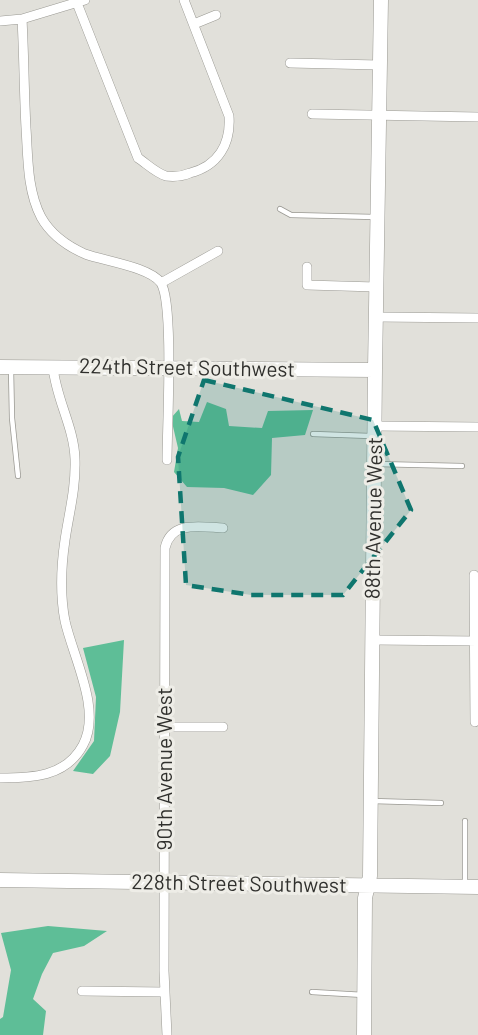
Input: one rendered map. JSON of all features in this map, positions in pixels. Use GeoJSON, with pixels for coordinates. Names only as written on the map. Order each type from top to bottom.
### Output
{"type":"FeatureCollection","features":[{"type":"Feature","properties":{"kind":"street"},"geometry":{"type":"LineString","coordinates":[[0,21],[22,19],[81,2],[138,158],[157,172],[167,176],[177,176],[193,173],[216,161],[228,140],[229,116],[184,0]]}},
{"type":"Feature","properties":{"kind":"street","name":"88th Avenue West"},"geometry":{"type":"LineString","coordinates":[[364,1035],[364,913],[370,876],[381,0]]}},
{"type":"Feature","properties":{"kind":"street"},"geometry":{"type":"LineString","coordinates":[[194,24],[216,15]]}},
{"type":"Feature","properties":{"kind":"street"},"geometry":{"type":"LineString","coordinates":[[22,19],[31,189],[41,216],[54,235],[63,242],[82,253],[151,275],[160,283],[164,294],[168,323],[167,460]]}},
{"type":"Feature","properties":{"kind":"street"},"geometry":{"type":"LineString","coordinates":[[290,63],[379,65]]}},
{"type":"Feature","properties":{"kind":"street"},"geometry":{"type":"LineString","coordinates":[[312,114],[478,117]]}},
{"type":"Feature","properties":{"kind":"street"},"geometry":{"type":"LineString","coordinates":[[160,283],[218,251]]}},
{"type":"Feature","properties":{"kind":"street"},"geometry":{"type":"LineString","coordinates":[[307,267],[307,285],[376,287]]}},
{"type":"Feature","properties":{"kind":"street"},"geometry":{"type":"LineString","coordinates":[[376,316],[478,318]]}},
{"type":"Feature","properties":{"kind":"street","name":"224th Street Southwest"},"geometry":{"type":"LineString","coordinates":[[6,367],[375,370]]}},
{"type":"Feature","properties":{"kind":"street"},"geometry":{"type":"LineString","coordinates":[[0,778],[42,776],[55,771],[75,757],[84,744],[89,714],[86,691],[65,621],[62,598],[62,565],[75,488],[75,460],[72,435],[55,384],[53,367]]}},
{"type":"Feature","properties":{"kind":"street"},"geometry":{"type":"LineString","coordinates":[[374,431],[478,427]]}},
{"type":"Feature","properties":{"kind":"street","name":"90th Avenue West"},"geometry":{"type":"LineString","coordinates":[[167,1035],[164,992],[165,548],[166,540],[180,527],[223,528]]}},
{"type":"Feature","properties":{"kind":"street"},"geometry":{"type":"LineString","coordinates":[[474,575],[475,722]]}},
{"type":"Feature","properties":{"kind":"street"},"geometry":{"type":"LineString","coordinates":[[373,640],[476,641]]}},
{"type":"Feature","properties":{"kind":"street"},"geometry":{"type":"LineString","coordinates":[[165,727],[223,727]]}},
{"type":"Feature","properties":{"kind":"street","name":"228th Street Southwest"},"geometry":{"type":"LineString","coordinates":[[0,880],[471,887]]}},
{"type":"Feature","properties":{"kind":"street"},"geometry":{"type":"LineString","coordinates":[[82,991],[164,992]]}},
{"type":"Feature","properties":{"kind":"lane"},"geometry":{"type":"LineString","coordinates":[[280,209],[291,215],[377,217]]}},
{"type":"Feature","properties":{"kind":"lane"},"geometry":{"type":"LineString","coordinates":[[6,367],[18,476]]}},
{"type":"Feature","properties":{"kind":"lane"},"geometry":{"type":"LineString","coordinates":[[313,434],[374,431]]}},
{"type":"Feature","properties":{"kind":"lane"},"geometry":{"type":"LineString","coordinates":[[374,464],[462,466]]}},
{"type":"Feature","properties":{"kind":"lane"},"geometry":{"type":"LineString","coordinates":[[371,801],[441,803]]}},
{"type":"Feature","properties":{"kind":"lane"},"geometry":{"type":"LineString","coordinates":[[465,821],[471,887]]}},
{"type":"Feature","properties":{"kind":"lane"},"geometry":{"type":"LineString","coordinates":[[312,992],[364,995]]}},
{"type":"Feature","properties":{"kind":"highlighted area"},"geometry":{"type":"Polygon","coordinates":[[[204,380],[373,420],[411,510],[343,595],[251,595],[186,585],[178,457],[204,380]]]}},
{"type":"Feature","properties":{"kind":"green space"},"geometry":{"type":"Polygon","coordinates":[[[207,402],[226,409],[229,426],[262,428],[268,411],[313,410],[305,435],[272,438],[271,475],[253,495],[224,488],[187,487],[174,472],[178,448],[171,418],[179,409],[182,421],[199,422],[207,402]]]}},
{"type":"Feature","properties":{"kind":"green space"},"geometry":{"type":"Polygon","coordinates":[[[124,640],[120,712],[110,756],[93,774],[73,771],[94,741],[96,697],[83,648],[124,640]]]}},
{"type":"Feature","properties":{"kind":"green space"},"geometry":{"type":"Polygon","coordinates":[[[48,926],[107,931],[84,946],[53,953],[33,999],[46,1011],[43,1035],[0,1035],[0,1019],[3,1017],[11,970],[1,933],[48,926]]]}}]}
